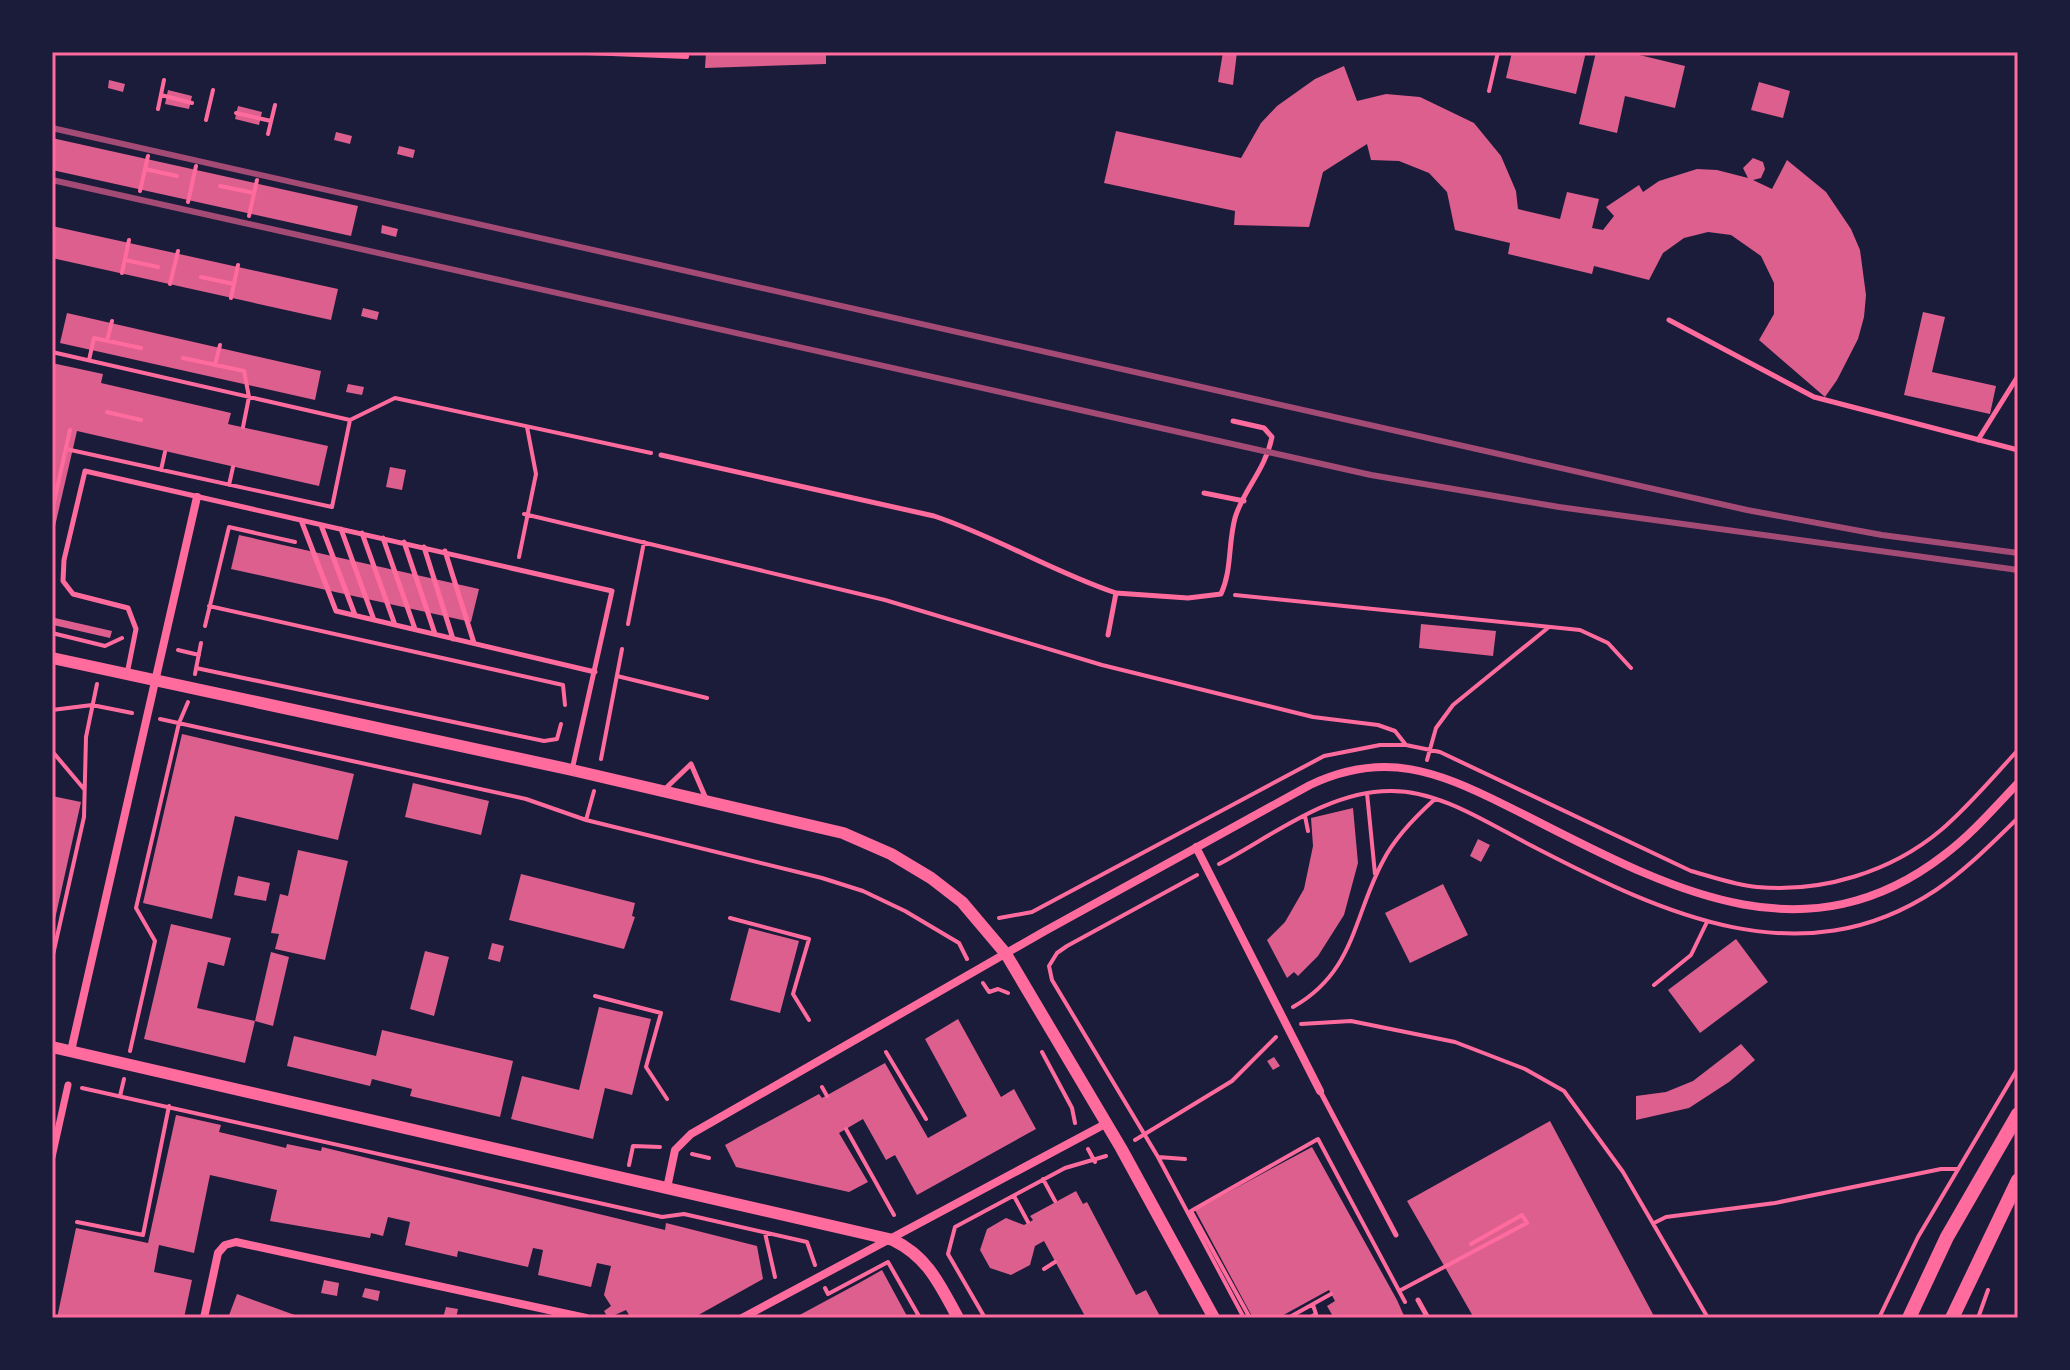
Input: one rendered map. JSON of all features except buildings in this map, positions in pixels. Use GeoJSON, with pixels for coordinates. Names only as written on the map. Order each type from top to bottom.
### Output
{"type":"FeatureCollection","features":[{"type":"Feature","properties":{"kind":"main road"},"geometry":{"type":"LineString","coordinates":[[1909,1318],[1947,1237],[2018,1114]]}},
{"type":"Feature","properties":{"kind":"main road"},"geometry":{"type":"LineString","coordinates":[[1952,1318],[2018,1180]]}},
{"type":"Feature","properties":{"kind":"street"},"geometry":{"type":"LineString","coordinates":[[71,1051],[197,497]]}},
{"type":"Feature","properties":{"kind":"street"},"geometry":{"type":"LineString","coordinates":[[52,658],[572,770],[843,833],[891,854],[931,878],[962,902],[1006,954],[1107,1123],[1214,1318]]}},
{"type":"Feature","properties":{"kind":"street"},"geometry":{"type":"LineString","coordinates":[[667,1188],[675,1150],[691,1134],[1196,847],[1325,778],[1362,768],[1403,766],[1453,781],[1682,891],[1756,907],[1819,906],[1872,895],[1925,868],[1958,844],[2018,783]]}},
{"type":"Feature","properties":{"kind":"street"},"geometry":{"type":"LineString","coordinates":[[1196,847],[1320,1091]]}},
{"type":"Feature","properties":{"kind":"street"},"geometry":{"type":"LineString","coordinates":[[52,1047],[893,1240],[914,1250],[929,1265],[958,1318]]}},
{"type":"Feature","properties":{"kind":"street"},"geometry":{"type":"LineString","coordinates":[[52,1157],[68,1085]]}},
{"type":"Feature","properties":{"kind":"street"},"geometry":{"type":"LineString","coordinates":[[742,1318],[1107,1123]]}},
{"type":"Feature","properties":{"kind":"street"},"geometry":{"type":"LineString","coordinates":[[204,1318],[218,1253],[225,1245],[236,1242],[586,1318]]}},
{"type":"Feature","properties":{"kind":"lane"},"geometry":{"type":"LineString","coordinates":[[1669,320],[1814,397],[2018,450]]}},
{"type":"Feature","properties":{"kind":"lane"},"geometry":{"type":"LineString","coordinates":[[1978,440],[2018,376]]}},
{"type":"Feature","properties":{"kind":"lane"},"geometry":{"type":"LineString","coordinates":[[661,455],[934,516],[978,530],[1061,572],[1116,593],[1188,598],[1221,594],[1227,581],[1235,517],[1261,471],[1272,437],[1264,428],[1233,421]]}},
{"type":"Feature","properties":{"kind":"lane"},"geometry":{"type":"LineString","coordinates":[[127,675],[136,629],[128,608],[73,594],[63,581],[64,560],[85,471],[445,550],[612,591],[572,770]]}},
{"type":"Feature","properties":{"kind":"lane"},"geometry":{"type":"LineString","coordinates":[[1204,493],[1244,501]]}},
{"type":"Feature","properties":{"kind":"lane"},"geometry":{"type":"LineString","coordinates":[[301,519],[336,611],[595,672]]}},
{"type":"Feature","properties":{"kind":"lane"},"geometry":{"type":"LineString","coordinates":[[320,524],[355,615]]}},
{"type":"Feature","properties":{"kind":"lane"},"geometry":{"type":"LineString","coordinates":[[341,528],[374,620]]}},
{"type":"Feature","properties":{"kind":"lane"},"geometry":{"type":"LineString","coordinates":[[362,532],[395,625]]}},
{"type":"Feature","properties":{"kind":"lane"},"geometry":{"type":"LineString","coordinates":[[383,537],[415,629]]}},
{"type":"Feature","properties":{"kind":"lane"},"geometry":{"type":"LineString","coordinates":[[403,541],[435,634]]}},
{"type":"Feature","properties":{"kind":"lane"},"geometry":{"type":"LineString","coordinates":[[424,546],[453,639]]}},
{"type":"Feature","properties":{"kind":"lane"},"geometry":{"type":"LineString","coordinates":[[445,550],[474,643]]}},
{"type":"Feature","properties":{"kind":"lane"},"geometry":{"type":"LineString","coordinates":[[1108,635],[1116,593]]}},
{"type":"Feature","properties":{"kind":"lane"},"geometry":{"type":"LineString","coordinates":[[663,791],[691,764],[707,802]]}},
{"type":"Feature","properties":{"kind":"lane"},"geometry":{"type":"LineString","coordinates":[[1320,1091],[1396,1235]]}},
{"type":"Feature","properties":{"kind":"lane"},"geometry":{"type":"LineString","coordinates":[[1418,1300],[1428,1318]]}},
{"type":"Feature","properties":{"kind":"path"},"geometry":{"type":"LineString","coordinates":[[562,52],[666,58],[687,57],[687,52]]}},
{"type":"Feature","properties":{"kind":"path"},"geometry":{"type":"LineString","coordinates":[[1489,91],[1498,52]]}},
{"type":"Feature","properties":{"kind":"path"},"geometry":{"type":"LineString","coordinates":[[158,109],[164,80]]}},
{"type":"Feature","properties":{"kind":"path"},"geometry":{"type":"LineString","coordinates":[[206,120],[213,90]]}},
{"type":"Feature","properties":{"kind":"path"},"geometry":{"type":"LineString","coordinates":[[161,95],[192,103]]}},
{"type":"Feature","properties":{"kind":"path"},"geometry":{"type":"LineString","coordinates":[[210,104],[219,106]]}},
{"type":"Feature","properties":{"kind":"path"},"geometry":{"type":"LineString","coordinates":[[268,134],[275,105]]}},
{"type":"Feature","properties":{"kind":"path"},"geometry":{"type":"LineString","coordinates":[[236,113],[271,121]]}},
{"type":"Feature","properties":{"kind":"path"},"geometry":{"type":"LineString","coordinates":[[140,191],[148,156]]}},
{"type":"Feature","properties":{"kind":"path"},"geometry":{"type":"LineString","coordinates":[[188,202],[196,166]]}},
{"type":"Feature","properties":{"kind":"path"},"geometry":{"type":"LineString","coordinates":[[145,169],[177,176]]}},
{"type":"Feature","properties":{"kind":"path"},"geometry":{"type":"LineString","coordinates":[[193,180],[203,182]]}},
{"type":"Feature","properties":{"kind":"path"},"geometry":{"type":"LineString","coordinates":[[249,216],[257,180]]}},
{"type":"Feature","properties":{"kind":"path"},"geometry":{"type":"LineString","coordinates":[[220,186],[254,193]]}},
{"type":"Feature","properties":{"kind":"path"},"geometry":{"type":"LineString","coordinates":[[122,273],[129,240]]}},
{"type":"Feature","properties":{"kind":"path"},"geometry":{"type":"LineString","coordinates":[[170,284],[178,251]]}},
{"type":"Feature","properties":{"kind":"path"},"geometry":{"type":"LineString","coordinates":[[125,260],[158,267]]}},
{"type":"Feature","properties":{"kind":"path"},"geometry":{"type":"LineString","coordinates":[[231,298],[238,265]]}},
{"type":"Feature","properties":{"kind":"path"},"geometry":{"type":"LineString","coordinates":[[174,271],[183,273]]}},
{"type":"Feature","properties":{"kind":"path"},"geometry":{"type":"LineString","coordinates":[[201,277],[234,284]]}},
{"type":"Feature","properties":{"kind":"path"},"geometry":{"type":"LineString","coordinates":[[107,341],[112,321]]}},
{"type":"Feature","properties":{"kind":"path"},"geometry":{"type":"LineString","coordinates":[[89,360],[94,338],[141,348]]}},
{"type":"Feature","properties":{"kind":"path"},"geometry":{"type":"LineString","coordinates":[[215,365],[220,345]]}},
{"type":"Feature","properties":{"kind":"path"},"geometry":{"type":"LineString","coordinates":[[52,352],[350,420],[395,398],[661,455]]}},
{"type":"Feature","properties":{"kind":"path"},"geometry":{"type":"LineString","coordinates":[[183,358],[244,371],[249,397],[243,427]]}},
{"type":"Feature","properties":{"kind":"path"},"geometry":{"type":"LineString","coordinates":[[107,412],[141,420]]}},
{"type":"Feature","properties":{"kind":"path"},"geometry":{"type":"LineString","coordinates":[[66,449],[332,507],[350,420]]}},
{"type":"Feature","properties":{"kind":"path"},"geometry":{"type":"LineString","coordinates":[[517,568],[536,474],[527,427]]}},
{"type":"Feature","properties":{"kind":"path"},"geometry":{"type":"LineString","coordinates":[[52,511],[70,430]]}},
{"type":"Feature","properties":{"kind":"path"},"geometry":{"type":"LineString","coordinates":[[161,470],[165,452]]}},
{"type":"Feature","properties":{"kind":"path"},"geometry":{"type":"LineString","coordinates":[[229,485],[233,467]]}},
{"type":"Feature","properties":{"kind":"path"},"geometry":{"type":"LineString","coordinates":[[526,515],[885,600],[1117,669],[1313,717],[1378,725],[1395,731],[1406,745]]}},
{"type":"Feature","properties":{"kind":"path"},"geometry":{"type":"LineString","coordinates":[[205,626],[229,527],[304,544]]}},
{"type":"Feature","properties":{"kind":"path"},"geometry":{"type":"LineString","coordinates":[[628,624],[644,542]]}},
{"type":"Feature","properties":{"kind":"path"},"geometry":{"type":"LineString","coordinates":[[1221,594],[1580,630],[1608,643],[1631,668]]}},
{"type":"Feature","properties":{"kind":"path"},"geometry":{"type":"LineString","coordinates":[[209,606],[563,685],[565,705]]}},
{"type":"Feature","properties":{"kind":"path"},"geometry":{"type":"LineString","coordinates":[[334,622],[339,635]]}},
{"type":"Feature","properties":{"kind":"path"},"geometry":{"type":"LineString","coordinates":[[1427,760],[1436,728],[1453,705],[1549,627]]}},
{"type":"Feature","properties":{"kind":"path"},"geometry":{"type":"LineString","coordinates":[[52,633],[105,646],[120,637]]}},
{"type":"Feature","properties":{"kind":"path"},"geometry":{"type":"LineString","coordinates":[[201,643],[196,668],[544,741],[557,739],[561,724]]}},
{"type":"Feature","properties":{"kind":"path"},"geometry":{"type":"LineString","coordinates":[[586,820],[598,776],[600,748],[622,649]]}},
{"type":"Feature","properties":{"kind":"path"},"geometry":{"type":"LineString","coordinates":[[617,676],[707,698]]}},
{"type":"Feature","properties":{"kind":"path"},"geometry":{"type":"LineString","coordinates":[[52,959],[84,817],[84,789],[95,690]]}},
{"type":"Feature","properties":{"kind":"path"},"geometry":{"type":"LineString","coordinates":[[52,710],[92,705],[118,711]]}},
{"type":"Feature","properties":{"kind":"path"},"geometry":{"type":"LineString","coordinates":[[132,1041],[155,941],[136,908],[179,723],[186,710]]}},
{"type":"Feature","properties":{"kind":"path"},"geometry":{"type":"LineString","coordinates":[[162,720],[526,799],[586,820],[863,891],[959,943],[967,960]]}},
{"type":"Feature","properties":{"kind":"path"},"geometry":{"type":"LineString","coordinates":[[52,751],[84,789]]}},
{"type":"Feature","properties":{"kind":"path"},"geometry":{"type":"LineString","coordinates":[[1247,1318],[1158,1157],[1051,975],[1049,966],[1057,953],[1305,816],[1338,799],[1367,793],[1401,791],[1435,799],[1642,900],[1706,924],[1754,932],[1845,927],[1909,906],[1959,873],[2018,818]]}},
{"type":"Feature","properties":{"kind":"path"},"geometry":{"type":"LineString","coordinates":[[1367,793],[1375,878]]}},
{"type":"Feature","properties":{"kind":"path"},"geometry":{"type":"LineString","coordinates":[[1281,1014],[1303,1001],[1336,970],[1353,942],[1375,878],[1396,841],[1435,799]]}},
{"type":"Feature","properties":{"kind":"path"},"geometry":{"type":"LineString","coordinates":[[1305,816],[1308,831]]}},
{"type":"Feature","properties":{"kind":"path"},"geometry":{"type":"LineString","coordinates":[[730,918],[809,939],[793,994],[809,1020]]}},
{"type":"Feature","properties":{"kind":"path"},"geometry":{"type":"LineString","coordinates":[[1754,932],[1755,918]]}},
{"type":"Feature","properties":{"kind":"path"},"geometry":{"type":"LineString","coordinates":[[1654,985],[1691,955],[1706,924]]}},
{"type":"Feature","properties":{"kind":"path"},"geometry":{"type":"LineString","coordinates":[[959,943],[972,934]]}},
{"type":"Feature","properties":{"kind":"path"},"geometry":{"type":"LineString","coordinates":[[1051,942],[1057,953]]}},
{"type":"Feature","properties":{"kind":"path"},"geometry":{"type":"LineString","coordinates":[[1045,979],[1051,975]]}},
{"type":"Feature","properties":{"kind":"path"},"geometry":{"type":"LineString","coordinates":[[982,981],[989,992],[998,989],[1012,995]]}},
{"type":"Feature","properties":{"kind":"path"},"geometry":{"type":"LineString","coordinates":[[595,996],[661,1013],[646,1067],[667,1099]]}},
{"type":"Feature","properties":{"kind":"path"},"geometry":{"type":"LineString","coordinates":[[1144,1136],[1232,1081],[1288,1029],[1305,1023],[1351,1021],[1400,1028],[1455,1042],[1525,1069],[1564,1091],[1623,1172],[1708,1318]]}},
{"type":"Feature","properties":{"kind":"path"},"geometry":{"type":"LineString","coordinates":[[886,1052],[926,1119]]}},
{"type":"Feature","properties":{"kind":"path"},"geometry":{"type":"LineString","coordinates":[[1042,1052],[1072,1108],[1072,1118]]}},
{"type":"Feature","properties":{"kind":"path"},"geometry":{"type":"LineString","coordinates":[[1879,1318],[1918,1237],[2018,1068]]}},
{"type":"Feature","properties":{"kind":"path"},"geometry":{"type":"LineString","coordinates":[[68,1085],[662,1217],[684,1214],[807,1242],[811,1257]]}},
{"type":"Feature","properties":{"kind":"path"},"geometry":{"type":"LineString","coordinates":[[822,1087],[827,1096]]}},
{"type":"Feature","properties":{"kind":"path"},"geometry":{"type":"LineString","coordinates":[[77,1222],[143,1235],[169,1106]]}},
{"type":"Feature","properties":{"kind":"path"},"geometry":{"type":"LineString","coordinates":[[846,1129],[894,1215]]}},
{"type":"Feature","properties":{"kind":"path"},"geometry":{"type":"LineString","coordinates":[[1247,1318],[1191,1211],[1318,1139],[1407,1306],[1400,1309]]}},
{"type":"Feature","properties":{"kind":"path"},"geometry":{"type":"LineString","coordinates":[[633,1146],[647,1144]]}},
{"type":"Feature","properties":{"kind":"path"},"geometry":{"type":"LineString","coordinates":[[1158,1157],[1185,1159]]}},
{"type":"Feature","properties":{"kind":"path"},"geometry":{"type":"LineString","coordinates":[[985,1318],[948,1254],[955,1227],[1065,1168],[1095,1162]]}},
{"type":"Feature","properties":{"kind":"path"},"geometry":{"type":"LineString","coordinates":[[1654,1223],[1666,1217],[1775,1203],[1941,1169],[1958,1169]]}},
{"type":"Feature","properties":{"kind":"path"},"geometry":{"type":"LineString","coordinates":[[1043,1179],[1055,1201]]}},
{"type":"Feature","properties":{"kind":"path"},"geometry":{"type":"LineString","coordinates":[[1186,1210],[1235,1187]]}},
{"type":"Feature","properties":{"kind":"path"},"geometry":{"type":"LineString","coordinates":[[1014,1196],[1028,1222]]}},
{"type":"Feature","properties":{"kind":"path"},"geometry":{"type":"LineString","coordinates":[[1399,1291],[1527,1223],[1522,1215],[1471,1244]]}},
{"type":"Feature","properties":{"kind":"path"},"geometry":{"type":"LineString","coordinates":[[765,1233],[775,1277]]}},
{"type":"Feature","properties":{"kind":"path"},"geometry":{"type":"LineString","coordinates":[[828,1294],[888,1262],[920,1318]]}},
{"type":"Feature","properties":{"kind":"path"},"geometry":{"type":"LineString","coordinates":[[1044,1269],[1055,1262]]}},
{"type":"Feature","properties":{"kind":"path"},"geometry":{"type":"LineString","coordinates":[[1378,1268],[1384,1264]]}},
{"type":"Feature","properties":{"kind":"path"},"geometry":{"type":"LineString","coordinates":[[899,1282],[908,1277]]}},
{"type":"Feature","properties":{"kind":"path"},"geometry":{"type":"LineString","coordinates":[[1288,1318],[1331,1294]]}},
{"type":"Feature","properties":{"kind":"path"},"geometry":{"type":"LineString","coordinates":[[1309,1318],[1316,1314],[1313,1304]]}},
{"type":"Feature","properties":{"kind":"railway"},"geometry":{"type":"LineString","coordinates":[[52,128],[1747,510],[1882,535],[2018,553]]}},
{"type":"Feature","properties":{"kind":"railway"},"geometry":{"type":"LineString","coordinates":[[52,180],[1371,475],[1559,507],[2018,570]]}}]}
